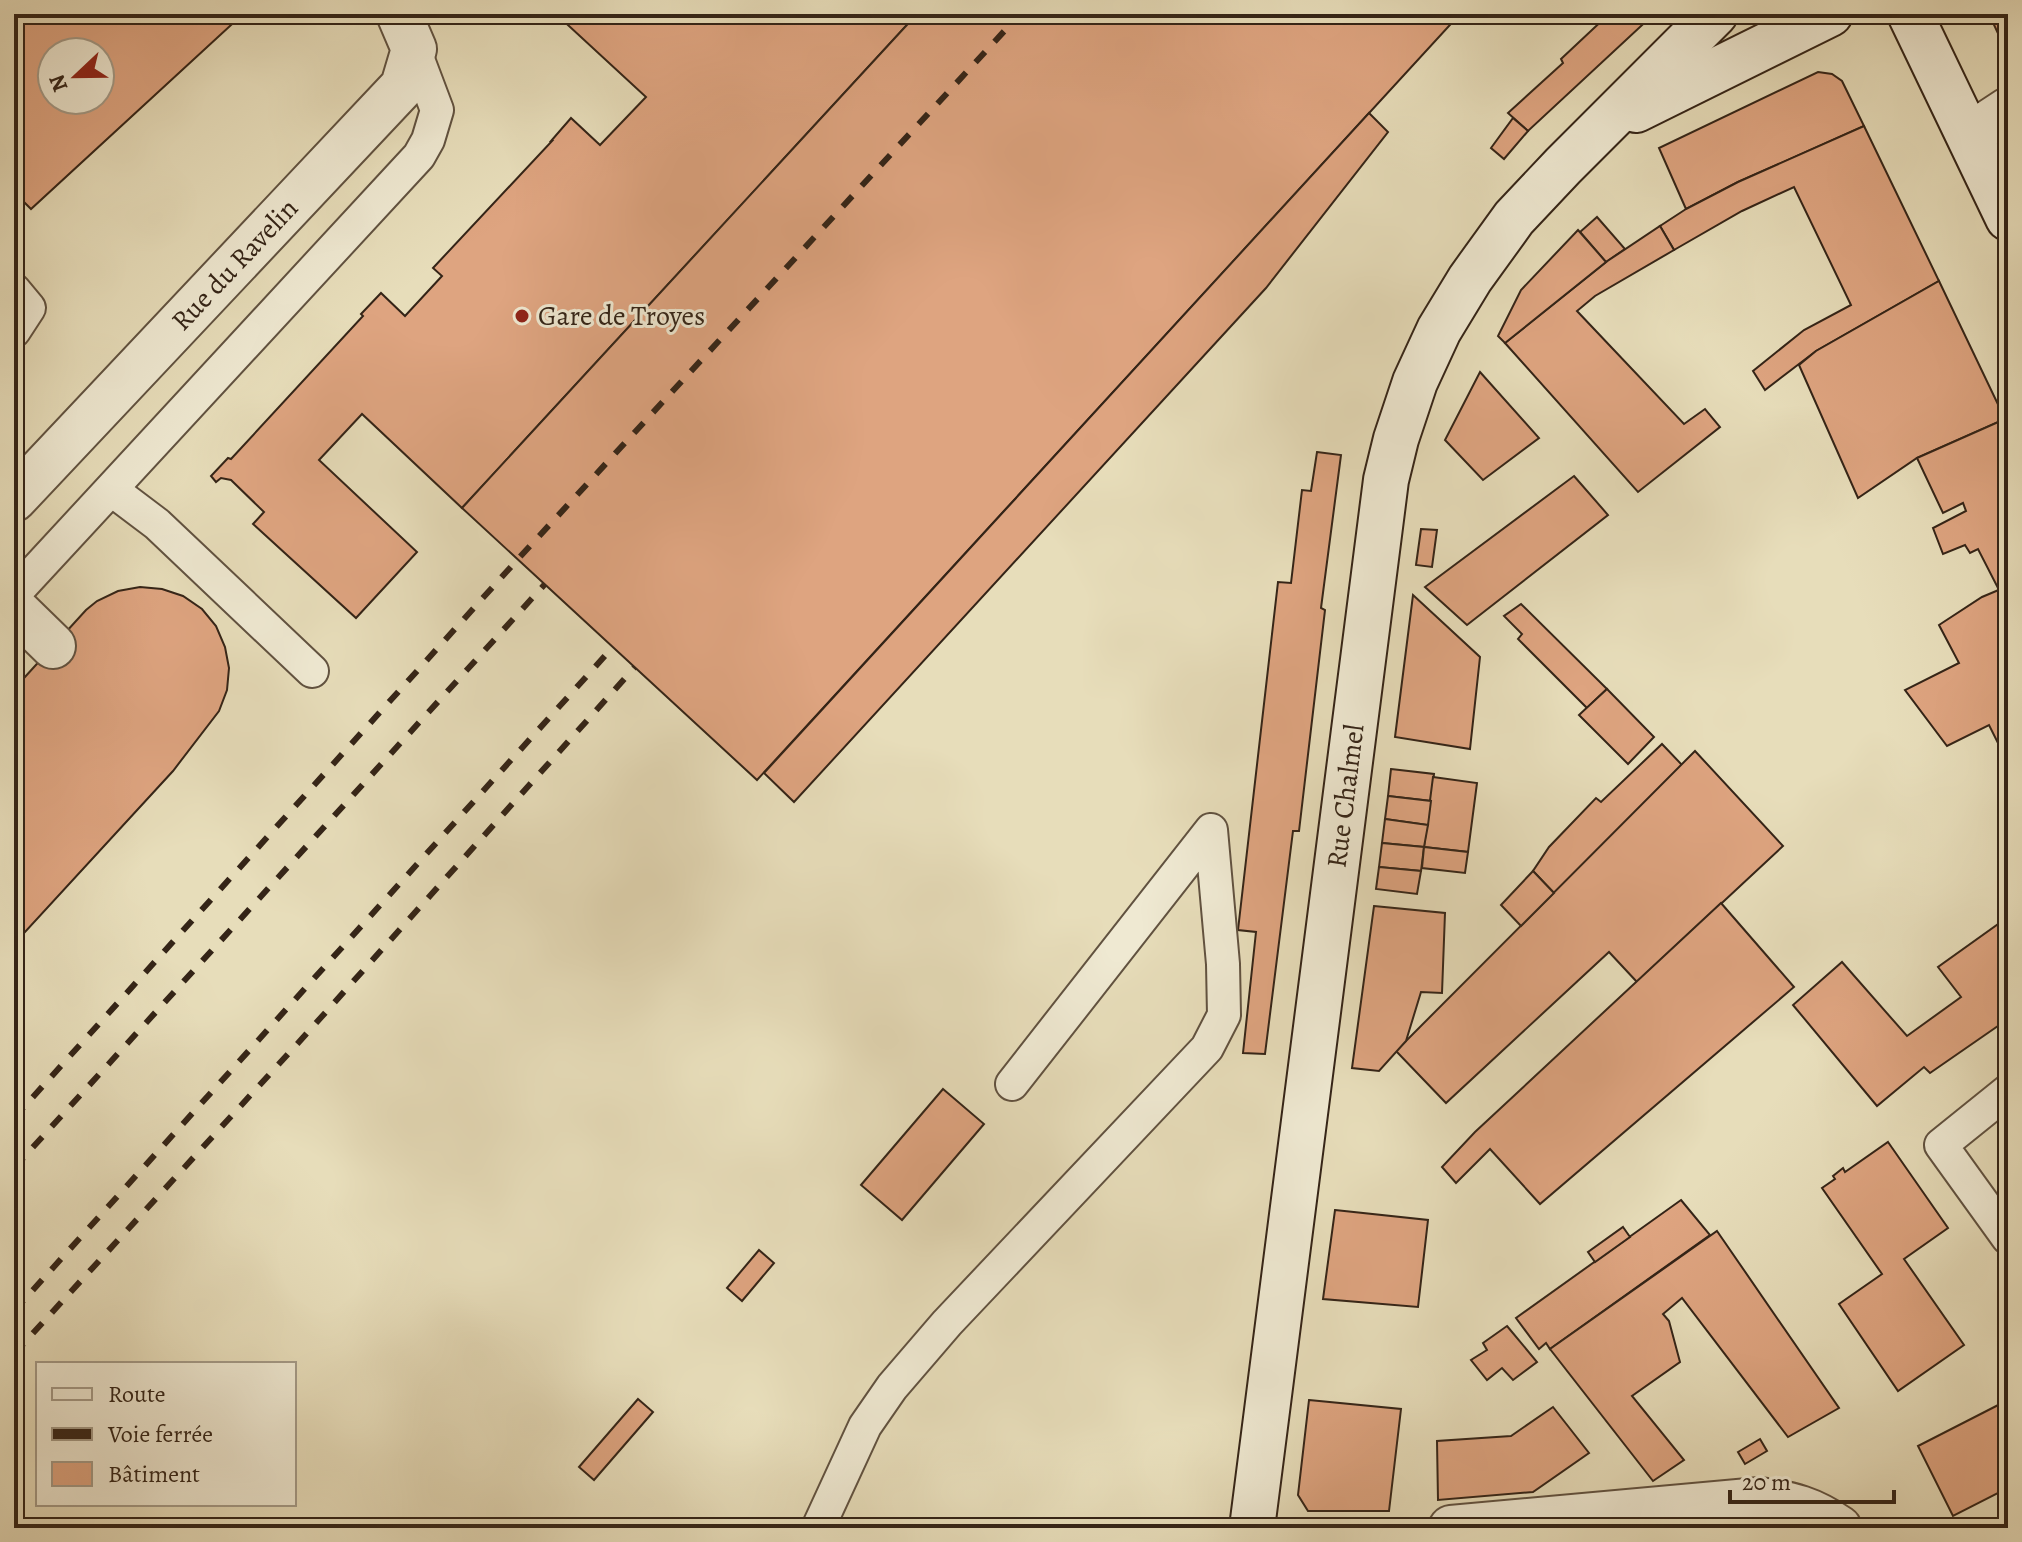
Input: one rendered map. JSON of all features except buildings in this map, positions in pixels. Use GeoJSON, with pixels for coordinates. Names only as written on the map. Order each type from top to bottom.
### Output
{"type":"FeatureCollection","features":[{"type":"Feature","properties":{"kind":"street","name":"Rue Chalmel"},"geometry":{"type":"LineString","coordinates":[[1252,1528],[1386,480],[1396,439],[1415,382],[1439,330],[1470,279],[1514,218],[1715,14]]}},
{"type":"Feature","properties":{"kind":"street","name":"Rue Chalmel"},"geometry":{"type":"LineString","coordinates":[[1602,127],[1830,14]]}},
{"type":"Feature","properties":{"kind":"street"},"geometry":{"type":"LineString","coordinates":[[1910,14],[2008,218]]}},
{"type":"Feature","properties":{"kind":"street","name":"Rue du Ravelin"},"geometry":{"type":"LineString","coordinates":[[14,499],[403,86],[406,31]]}},
{"type":"Feature","properties":{"kind":"street"},"geometry":{"type":"LineString","coordinates":[[1970,135],[2008,110]]}},
{"type":"Feature","properties":{"kind":"street"},"geometry":{"type":"LineString","coordinates":[[14,608],[53,646]]}},
{"type":"Feature","properties":{"kind":"street"},"geometry":{"type":"LineString","coordinates":[[1451,1528],[1760,1500],[1785,1503],[1818,1514],[1839,1528]]}},
{"type":"Feature","properties":{"kind":"lane"},"geometry":{"type":"LineString","coordinates":[[14,594],[419,156],[428,140],[437,110],[406,31]]}},
{"type":"Feature","properties":{"kind":"lane"},"geometry":{"type":"LineString","coordinates":[[14,290],[29,308],[14,331]]}},
{"type":"Feature","properties":{"kind":"lane"},"geometry":{"type":"LineString","coordinates":[[112,490],[157,524],[312,671]]}},
{"type":"Feature","properties":{"kind":"lane"},"geometry":{"type":"LineString","coordinates":[[818,1528],[865,1426],[892,1387],[947,1323],[1207,1048],[1224,1015],[1223,964],[1211,830],[1012,1084]]}},
{"type":"Feature","properties":{"kind":"lane"},"geometry":{"type":"LineString","coordinates":[[2008,1091],[1941,1145],[2008,1238]]}},
{"type":"Feature","properties":{"kind":"railway"},"geometry":{"type":"LineString","coordinates":[[14,1118],[518,559],[1020,14]]}},
{"type":"Feature","properties":{"kind":"railway"},"geometry":{"type":"LineString","coordinates":[[14,1168],[545,584]]}},
{"type":"Feature","properties":{"kind":"railway"},"geometry":{"type":"LineString","coordinates":[[14,1311],[613,647]]}},
{"type":"Feature","properties":{"kind":"railway"},"geometry":{"type":"LineString","coordinates":[[14,1354],[635,667]]}},
{"type":"Feature","properties":{"kind":"place","name":"Gare de Troyes"},"geometry":{"type":"Point","coordinates":[522,316]}}]}
